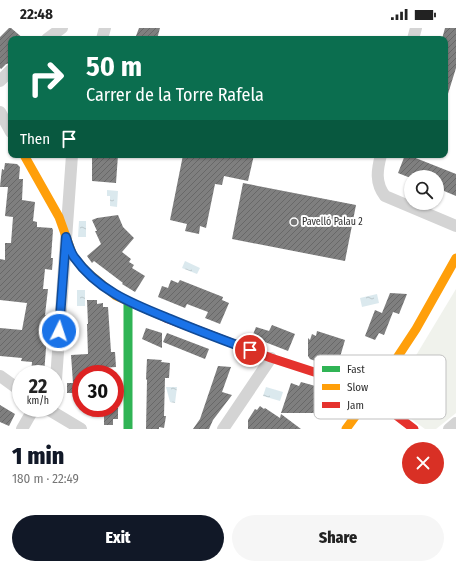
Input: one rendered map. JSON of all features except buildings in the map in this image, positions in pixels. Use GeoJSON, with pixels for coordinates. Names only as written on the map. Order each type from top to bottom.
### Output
{"type":"FeatureCollection","features":[{"type":"Feature","properties":{"kind":"street"},"geometry":{"type":"LineString","coordinates":[[51,36],[62,28]]}},
{"type":"Feature","properties":{"kind":"street"},"geometry":{"type":"LineString","coordinates":[[0,81],[8,73]]}},
{"type":"Feature","properties":{"kind":"street"},"geometry":{"type":"LineString","coordinates":[[0,112],[8,127]]}},
{"type":"Feature","properties":{"kind":"street"},"geometry":{"type":"LineString","coordinates":[[26,158],[59,217],[74,256],[87,272],[116,296],[178,323],[271,358],[314,372]]}},
{"type":"Feature","properties":{"kind":"street"},"geometry":{"type":"LineString","coordinates":[[57,365],[72,158]]}},
{"type":"Feature","properties":{"kind":"street"},"geometry":{"type":"LineString","coordinates":[[380,158],[377,173],[379,187],[385,196],[456,226]]}},
{"type":"Feature","properties":{"kind":"street"},"geometry":{"type":"LineString","coordinates":[[399,355],[416,329],[456,258]]}},
{"type":"Feature","properties":{"kind":"street"},"geometry":{"type":"LineString","coordinates":[[128,302],[128,429]]}},
{"type":"Feature","properties":{"kind":"street"},"geometry":{"type":"LineString","coordinates":[[222,429],[271,358]]}},
{"type":"Feature","properties":{"kind":"street"},"geometry":{"type":"LineString","coordinates":[[0,376],[12,385]]}},
{"type":"Feature","properties":{"kind":"street"},"geometry":{"type":"LineString","coordinates":[[22,429],[29,417]]}},
{"type":"Feature","properties":{"kind":"street"},"geometry":{"type":"LineString","coordinates":[[62,417],[81,429]]}},
{"type":"Feature","properties":{"kind":"street"},"geometry":{"type":"LineString","coordinates":[[346,429],[354,419]]}},
{"type":"Feature","properties":{"kind":"street"},"geometry":{"type":"LineString","coordinates":[[401,419],[414,429]]}},
{"type":"Feature","properties":{"kind":"street"},"geometry":{"type":"LineString","coordinates":[[449,429],[456,423]]}},
{"type":"Feature","properties":{"kind":"shaded area"},"geometry":{"type":"Polygon","coordinates":[[[456,289],[456,413],[436,429],[425,429],[411,419],[446,419],[446,355],[416,355],[456,289]]]}},
{"type":"Feature","properties":{"kind":"water"},"geometry":{"type":"Polygon","coordinates":[[[107,190],[118,191],[117,207],[110,206],[110,196],[107,196],[107,190]]]}},
{"type":"Feature","properties":{"kind":"water"},"geometry":{"type":"Polygon","coordinates":[[[79,221],[86,221],[86,237],[78,237],[79,221]]]}},
{"type":"Feature","properties":{"kind":"water"},"geometry":{"type":"Polygon","coordinates":[[[185,261],[200,268],[197,274],[182,268],[185,261]]]}},
{"type":"Feature","properties":{"kind":"water"},"geometry":{"type":"Polygon","coordinates":[[[77,290],[85,290],[85,306],[77,306],[77,290]]]}},
{"type":"Feature","properties":{"kind":"water"},"geometry":{"type":"Polygon","coordinates":[[[377,294],[379,303],[362,307],[360,298],[377,294]]]}},
{"type":"Feature","properties":{"kind":"water"},"geometry":{"type":"Polygon","coordinates":[[[166,387],[177,387],[175,403],[170,402],[166,387]]]}},
{"type":"Feature","properties":{"kind":"water"},"geometry":{"type":"Polygon","coordinates":[[[266,387],[283,392],[280,401],[263,396],[266,387]]]}},
{"type":"Feature","properties":{"kind":"traffic: fast"},"geometry":{"type":"LineString","coordinates":[[128,302],[128,429]]}},
{"type":"Feature","properties":{"kind":"traffic: slow"},"geometry":{"type":"LineString","coordinates":[[26,158],[59,217],[73,256],[87,272],[116,296],[166,318]]}},
{"type":"Feature","properties":{"kind":"traffic: slow"},"geometry":{"type":"LineString","coordinates":[[399,355],[416,329],[456,258]]}},
{"type":"Feature","properties":{"kind":"traffic: slow"},"geometry":{"type":"LineString","coordinates":[[346,429],[353,419]]}},
{"type":"Feature","properties":{"kind":"traffic: jam"},"geometry":{"type":"LineString","coordinates":[[166,318],[271,358],[314,372]]}},
{"type":"Feature","properties":{"kind":"traffic: jam"},"geometry":{"type":"LineString","coordinates":[[401,419],[414,429]]}},
{"type":"Feature","properties":{"kind":"place","name":"Pavelló Palau 2"},"geometry":{"type":"Point","coordinates":[294,222]}},
{"type":"Feature","properties":{"kind":"route"},"geometry":{"type":"LineString","coordinates":[[59,331],[66,237],[74,256],[87,272],[116,296],[178,323],[250,350]]}}]}
